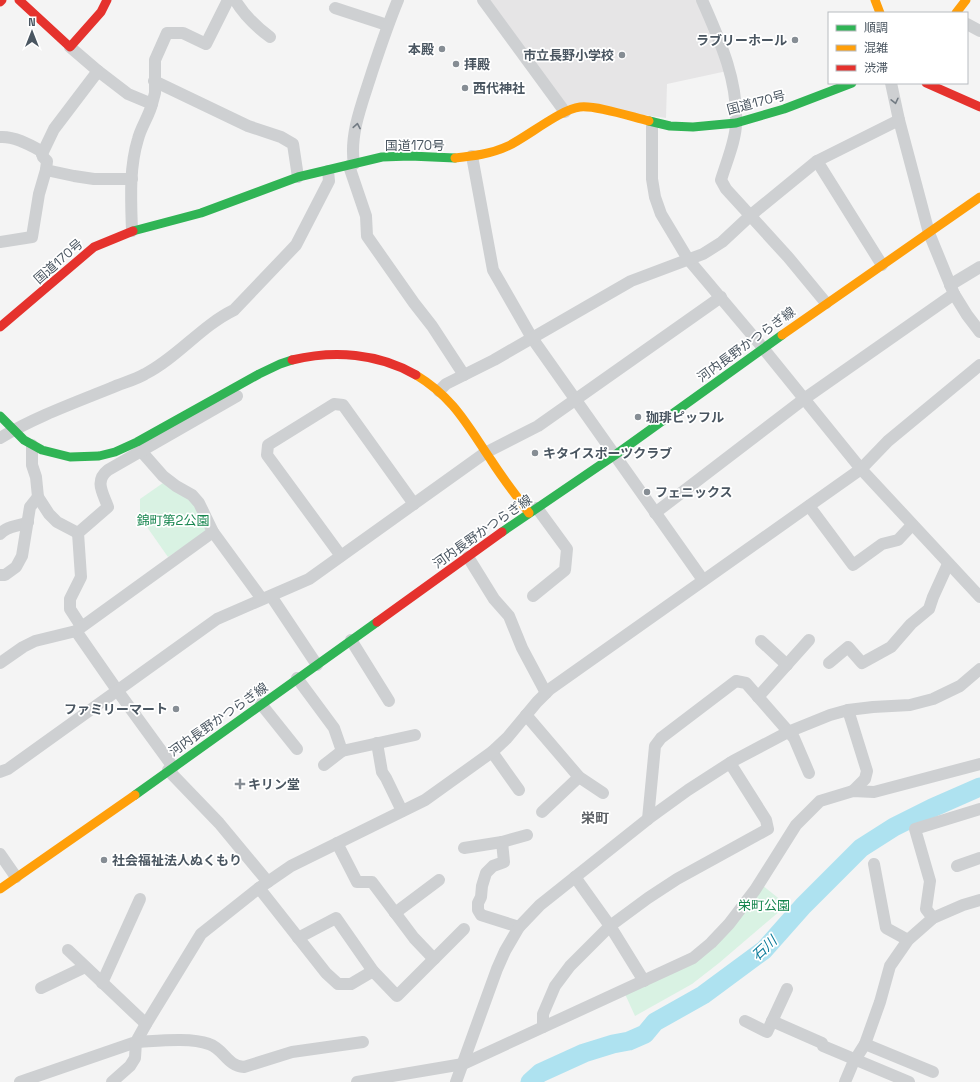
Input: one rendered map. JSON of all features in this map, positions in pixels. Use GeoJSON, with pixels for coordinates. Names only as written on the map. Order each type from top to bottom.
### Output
{"type":"FeatureCollection","features":[{"type":"Feature","properties":{"kind":"main road"},"geometry":{"type":"LineString","coordinates":[[19,0],[70,47],[101,12],[107,0]]}},
{"type":"Feature","properties":{"kind":"main road"},"geometry":{"type":"LineString","coordinates":[[875,0],[880,12]]}},
{"type":"Feature","properties":{"kind":"main road"},"geometry":{"type":"LineString","coordinates":[[957,12],[966,0]]}},
{"type":"Feature","properties":{"kind":"main road","name":"国道170号"},"geometry":{"type":"LineString","coordinates":[[0,327],[94,247],[132,231],[200,213],[298,177],[382,158],[410,156],[450,158],[491,153],[508,146],[565,112],[580,107],[593,108],[652,123],[670,126],[693,127],[736,123],[784,109],[849,84]]}},
{"type":"Feature","properties":{"kind":"main road"},"geometry":{"type":"LineString","coordinates":[[928,84],[980,107]]}},
{"type":"Feature","properties":{"kind":"main road","name":"河内長野かつらぎ線"},"geometry":{"type":"LineString","coordinates":[[0,889],[16,876],[118,807],[170,768],[317,665],[533,510],[615,455],[826,303],[980,197]]}},
{"type":"Feature","properties":{"kind":"main road"},"geometry":{"type":"LineString","coordinates":[[0,416],[12,430],[32,445],[44,451],[74,457],[88,457],[107,454],[127,447],[149,436],[275,366],[288,361],[322,356],[342,354],[360,355],[377,358],[403,368],[416,374],[439,391],[461,416],[478,439],[486,453],[533,510]]}},
{"type":"Feature","properties":{"kind":"street"},"geometry":{"type":"LineString","coordinates":[[132,231],[131,202],[133,158],[138,137],[149,115],[155,93],[155,60],[158,50],[167,33],[183,33],[206,44],[228,0]]}},
{"type":"Feature","properties":{"kind":"street"},"geometry":{"type":"LineString","coordinates":[[235,0],[244,14],[258,28],[270,36]]}},
{"type":"Feature","properties":{"kind":"street"},"geometry":{"type":"LineString","coordinates":[[398,0],[387,25],[358,120],[352,152],[352,165],[366,216],[367,236],[432,326],[464,375]]}},
{"type":"Feature","properties":{"kind":"street"},"geometry":{"type":"LineString","coordinates":[[483,0],[565,112]]}},
{"type":"Feature","properties":{"kind":"street"},"geometry":{"type":"LineString","coordinates":[[702,0],[723,49],[734,94],[736,123],[735,134],[721,180],[726,188],[788,257],[826,303]]}},
{"type":"Feature","properties":{"kind":"street"},"geometry":{"type":"LineString","coordinates":[[335,8],[387,25]]}},
{"type":"Feature","properties":{"kind":"street"},"geometry":{"type":"LineString","coordinates":[[968,25],[980,32]]}},
{"type":"Feature","properties":{"kind":"street"},"geometry":{"type":"LineString","coordinates":[[70,47],[128,94],[152,104]]}},
{"type":"Feature","properties":{"kind":"street"},"geometry":{"type":"LineString","coordinates":[[42,154],[54,129],[98,71]]}},
{"type":"Feature","properties":{"kind":"street"},"geometry":{"type":"LineString","coordinates":[[154,81],[248,126],[281,137],[293,144],[298,177]]}},
{"type":"Feature","properties":{"kind":"street"},"geometry":{"type":"LineString","coordinates":[[891,84],[899,120],[929,233],[952,290],[966,315],[980,332]]}},
{"type":"Feature","properties":{"kind":"street"},"geometry":{"type":"LineString","coordinates":[[439,391],[446,384],[494,360],[630,281],[703,254],[722,242],[751,215],[818,161],[899,120]]}},
{"type":"Feature","properties":{"kind":"street"},"geometry":{"type":"LineString","coordinates":[[652,123],[652,179],[656,197],[661,214],[688,259],[721,297],[861,469],[948,564],[980,596]]}},
{"type":"Feature","properties":{"kind":"street"},"geometry":{"type":"LineString","coordinates":[[0,137],[11,138],[30,144],[41,151],[47,161],[39,194],[32,237],[0,242]]}},
{"type":"Feature","properties":{"kind":"street"},"geometry":{"type":"LineString","coordinates":[[472,156],[493,270],[532,338],[703,580]]}},
{"type":"Feature","properties":{"kind":"street"},"geometry":{"type":"LineString","coordinates":[[818,161],[882,265]]}},
{"type":"Feature","properties":{"kind":"street"},"geometry":{"type":"LineString","coordinates":[[46,170],[94,179],[132,179]]}},
{"type":"Feature","properties":{"kind":"street"},"geometry":{"type":"LineString","coordinates":[[0,438],[12,430],[63,407],[145,374],[172,357],[208,327],[227,313],[234,310],[296,245],[328,181],[328,171]]}},
{"type":"Feature","properties":{"kind":"street"},"geometry":{"type":"LineString","coordinates":[[655,513],[804,399],[952,290],[980,267]]}},
{"type":"Feature","properties":{"kind":"street"},"geometry":{"type":"LineString","coordinates":[[0,772],[8,769],[217,619],[310,579],[486,453],[538,426],[721,297]]}},
{"type":"Feature","properties":{"kind":"street"},"geometry":{"type":"LineString","coordinates":[[112,1082],[130,1066],[135,1058],[136,1042],[201,934],[291,866],[425,800],[492,752],[507,738],[546,693],[861,469],[888,441],[980,365]]}},
{"type":"Feature","properties":{"kind":"street"},"geometry":{"type":"LineString","coordinates":[[78,533],[108,507],[100,482],[102,474],[243,393],[242,383]]}},
{"type":"Feature","properties":{"kind":"street"},"geometry":{"type":"LineString","coordinates":[[341,556],[266,455],[268,444],[334,404],[343,405],[414,504]]}},
{"type":"Feature","properties":{"kind":"street"},"geometry":{"type":"LineString","coordinates":[[32,445],[32,465],[36,477],[38,497],[49,514],[57,522],[78,533]]}},
{"type":"Feature","properties":{"kind":"street"},"geometry":{"type":"LineString","coordinates":[[141,451],[163,476],[192,496],[199,503],[213,532],[266,597],[317,665]]}},
{"type":"Feature","properties":{"kind":"street"},"geometry":{"type":"LineString","coordinates":[[0,575],[5,575],[16,567],[22,556],[30,507],[38,497]]}},
{"type":"Feature","properties":{"kind":"street"},"geometry":{"type":"LineString","coordinates":[[809,506],[853,565],[882,544],[898,540],[912,525]]}},
{"type":"Feature","properties":{"kind":"street"},"geometry":{"type":"LineString","coordinates":[[533,510],[567,550],[565,570],[534,596]]}},
{"type":"Feature","properties":{"kind":"street"},"geometry":{"type":"LineString","coordinates":[[0,534],[5,529],[12,526],[23,525],[28,522]]}},
{"type":"Feature","properties":{"kind":"street"},"geometry":{"type":"LineString","coordinates":[[0,663],[23,646],[78,628],[213,532]]}},
{"type":"Feature","properties":{"kind":"street"},"geometry":{"type":"LineString","coordinates":[[78,533],[81,577],[70,599],[70,609],[78,628],[117,690],[170,768],[219,823],[264,885],[298,938],[326,973],[338,984],[351,984],[373,971]]}},
{"type":"Feature","properties":{"kind":"street"},"geometry":{"type":"LineString","coordinates":[[468,557],[494,599],[509,616],[522,648],[546,693]]}},
{"type":"Feature","properties":{"kind":"street"},"geometry":{"type":"LineString","coordinates":[[829,663],[848,647],[862,663],[891,646],[911,624],[929,609],[932,597],[948,564]]}},
{"type":"Feature","properties":{"kind":"street"},"geometry":{"type":"LineString","coordinates":[[351,640],[389,701]]}},
{"type":"Feature","properties":{"kind":"street"},"geometry":{"type":"LineString","coordinates":[[758,697],[810,640]]}},
{"type":"Feature","properties":{"kind":"street"},"geometry":{"type":"LineString","coordinates":[[761,641],[787,665]]}},
{"type":"Feature","properties":{"kind":"street"},"geometry":{"type":"LineString","coordinates":[[456,1082],[505,951],[520,927],[540,905],[575,876],[688,790],[730,763],[788,732],[830,715],[848,710],[910,705],[933,699],[960,686],[980,669]]}},
{"type":"Feature","properties":{"kind":"street"},"geometry":{"type":"LineString","coordinates":[[297,678],[334,728],[342,751]]}},
{"type":"Feature","properties":{"kind":"street"},"geometry":{"type":"LineString","coordinates":[[648,820],[655,746],[661,738],[736,681],[746,683],[794,738],[809,773]]}},
{"type":"Feature","properties":{"kind":"street"},"geometry":{"type":"LineString","coordinates":[[261,704],[297,749]]}},
{"type":"Feature","properties":{"kind":"street"},"geometry":{"type":"LineString","coordinates":[[848,710],[867,771],[865,779],[853,791]]}},
{"type":"Feature","properties":{"kind":"street"},"geometry":{"type":"LineString","coordinates":[[526,715],[579,777],[603,793]]}},
{"type":"Feature","properties":{"kind":"street"},"geometry":{"type":"LineString","coordinates":[[324,765],[342,751],[416,735]]}},
{"type":"Feature","properties":{"kind":"street"},"geometry":{"type":"LineString","coordinates":[[377,743],[382,772],[402,811]]}},
{"type":"Feature","properties":{"kind":"street"},"geometry":{"type":"LineString","coordinates":[[492,752],[519,790]]}},
{"type":"Feature","properties":{"kind":"street"},"geometry":{"type":"LineString","coordinates":[[543,1027],[543,1014],[555,986],[570,966],[610,926],[677,879],[768,829],[766,820],[730,763]]}},
{"type":"Feature","properties":{"kind":"street"},"geometry":{"type":"LineString","coordinates":[[358,1082],[463,1064],[693,958],[711,944],[730,924],[755,890],[796,825],[820,801],[853,791],[874,792],[980,764]]}},
{"type":"Feature","properties":{"kind":"street"},"geometry":{"type":"LineString","coordinates":[[542,812],[579,777]]}},
{"type":"Feature","properties":{"kind":"street"},"geometry":{"type":"LineString","coordinates":[[932,918],[926,909],[930,881],[915,829],[980,809]]}},
{"type":"Feature","properties":{"kind":"street"},"geometry":{"type":"LineString","coordinates":[[464,848],[502,842],[527,836]]}},
{"type":"Feature","properties":{"kind":"street"},"geometry":{"type":"LineString","coordinates":[[502,842],[504,862],[493,866],[486,873],[482,886],[481,897],[478,903],[478,910],[481,915],[520,927]]}},
{"type":"Feature","properties":{"kind":"street"},"geometry":{"type":"LineString","coordinates":[[336,843],[358,882],[372,882],[414,938],[434,959]]}},
{"type":"Feature","properties":{"kind":"street"},"geometry":{"type":"LineString","coordinates":[[0,854],[16,876]]}},
{"type":"Feature","properties":{"kind":"street"},"geometry":{"type":"LineString","coordinates":[[957,866],[980,858]]}},
{"type":"Feature","properties":{"kind":"street"},"geometry":{"type":"LineString","coordinates":[[874,864],[886,928],[908,940]]}},
{"type":"Feature","properties":{"kind":"street"},"geometry":{"type":"LineString","coordinates":[[575,876],[610,926],[644,981]]}},
{"type":"Feature","properties":{"kind":"street"},"geometry":{"type":"LineString","coordinates":[[395,913],[439,880]]}},
{"type":"Feature","properties":{"kind":"street"},"geometry":{"type":"LineString","coordinates":[[102,983],[140,899]]}},
{"type":"Feature","properties":{"kind":"street"},"geometry":{"type":"LineString","coordinates":[[845,1082],[853,1063],[857,1059],[865,1044],[880,1002],[890,966],[908,940],[932,918],[963,905],[980,900]]}},
{"type":"Feature","properties":{"kind":"street"},"geometry":{"type":"LineString","coordinates":[[298,938],[336,918],[373,971],[397,996],[464,929]]}},
{"type":"Feature","properties":{"kind":"street"},"geometry":{"type":"LineString","coordinates":[[68,950],[146,1024]]}},
{"type":"Feature","properties":{"kind":"street"},"geometry":{"type":"LineString","coordinates":[[41,988],[85,967]]}},
{"type":"Feature","properties":{"kind":"street"},"geometry":{"type":"LineString","coordinates":[[745,1021],[767,1032],[788,989]]}},
{"type":"Feature","properties":{"kind":"street"},"geometry":{"type":"LineString","coordinates":[[772,1022],[822,1043],[823,1046],[909,1082]]}},
{"type":"Feature","properties":{"kind":"street"},"geometry":{"type":"LineString","coordinates":[[20,1082],[30,1080],[136,1042],[191,1040],[209,1044],[221,1051],[236,1067],[244,1067],[292,1052],[363,1042]]}},
{"type":"Feature","properties":{"kind":"street"},"geometry":{"type":"LineString","coordinates":[[865,1044],[932,1072]]}},
{"type":"Feature","properties":{"kind":"shaded area","name":"市立長野小学校"},"geometry":{"type":"Polygon","coordinates":[[[484,0],[698,0],[727,71],[667,84],[666,118],[560,104],[484,0]]]}},
{"type":"Feature","properties":{"kind":"green space","name":"錦町第2公園"},"geometry":{"type":"Polygon","coordinates":[[[163,483],[193,501],[206,528],[205,533],[168,557],[140,517],[140,499],[163,483]]]}},
{"type":"Feature","properties":{"kind":"green space","name":"栄町公園"},"geometry":{"type":"Polygon","coordinates":[[[762,885],[787,905],[692,984],[635,1016],[625,994],[694,961],[762,885]]]}},
{"type":"Feature","properties":{"kind":"waterway","name":"石川"},"geometry":{"type":"LineString","coordinates":[[530,1082],[540,1073],[584,1053],[613,1044],[629,1041],[645,1034],[655,1022],[703,995],[764,950],[803,906],[861,848],[894,827],[932,808],[980,787]]}},
{"type":"Feature","properties":{"kind":"traffic: fast"},"geometry":{"type":"LineString","coordinates":[[649,121],[670,126],[693,127],[736,123],[784,109],[849,84]]}},
{"type":"Feature","properties":{"kind":"traffic: fast"},"geometry":{"type":"LineString","coordinates":[[133,231],[201,213],[298,177],[382,157],[410,156],[455,158]]}},
{"type":"Feature","properties":{"kind":"traffic: fast"},"geometry":{"type":"LineString","coordinates":[[502,532],[615,455],[782,335]]}},
{"type":"Feature","properties":{"kind":"traffic: fast"},"geometry":{"type":"LineString","coordinates":[[0,416],[24,440],[42,450],[70,457],[99,456],[115,452],[137,442],[259,374],[292,360]]}},
{"type":"Feature","properties":{"kind":"traffic: fast"},"geometry":{"type":"LineString","coordinates":[[135,795],[377,622]]}},
{"type":"Feature","properties":{"kind":"traffic: slow"},"geometry":{"type":"LineString","coordinates":[[875,0],[880,12]]}},
{"type":"Feature","properties":{"kind":"traffic: slow"},"geometry":{"type":"LineString","coordinates":[[957,12],[966,0]]}},
{"type":"Feature","properties":{"kind":"traffic: slow"},"geometry":{"type":"LineString","coordinates":[[455,158],[502,149],[563,113],[580,107],[604,109],[649,121]]}},
{"type":"Feature","properties":{"kind":"traffic: slow"},"geometry":{"type":"LineString","coordinates":[[782,335],[980,197]]}},
{"type":"Feature","properties":{"kind":"traffic: slow"},"geometry":{"type":"LineString","coordinates":[[416,375],[440,393],[459,413],[500,474],[529,513]]}},
{"type":"Feature","properties":{"kind":"traffic: slow"},"geometry":{"type":"LineString","coordinates":[[0,889],[135,795]]}},
{"type":"Feature","properties":{"kind":"traffic: jam"},"geometry":{"type":"LineString","coordinates":[[19,0],[70,47],[101,12],[107,0]]}},
{"type":"Feature","properties":{"kind":"traffic: jam"},"geometry":{"type":"LineString","coordinates":[[928,84],[980,107]]}},
{"type":"Feature","properties":{"kind":"traffic: jam"},"geometry":{"type":"LineString","coordinates":[[0,327],[94,247],[133,231]]}},
{"type":"Feature","properties":{"kind":"traffic: jam"},"geometry":{"type":"LineString","coordinates":[[292,360],[324,355],[356,356],[386,362],[416,375]]}},
{"type":"Feature","properties":{"kind":"traffic: jam"},"geometry":{"type":"LineString","coordinates":[[377,622],[502,532]]}},
{"type":"Feature","properties":{"kind":"place","name":"ラブリーホール"},"geometry":{"type":"Point","coordinates":[795,40]}},
{"type":"Feature","properties":{"kind":"place","name":"本殿"},"geometry":{"type":"Point","coordinates":[442,49]}},
{"type":"Feature","properties":{"kind":"place","name":"市立長野小学校"},"geometry":{"type":"Point","coordinates":[622,55]}},
{"type":"Feature","properties":{"kind":"place","name":"拝殿"},"geometry":{"type":"Point","coordinates":[456,64]}},
{"type":"Feature","properties":{"kind":"place","name":"西代神社"},"geometry":{"type":"Point","coordinates":[465,88]}},
{"type":"Feature","properties":{"kind":"place","name":"珈琲ピッフル"},"geometry":{"type":"Point","coordinates":[638,417]}},
{"type":"Feature","properties":{"kind":"place","name":"キタイスポーツクラブ"},"geometry":{"type":"Point","coordinates":[535,453]}},
{"type":"Feature","properties":{"kind":"place","name":"フェニックス"},"geometry":{"type":"Point","coordinates":[647,492]}},
{"type":"Feature","properties":{"kind":"place","name":"ファミリーマート"},"geometry":{"type":"Point","coordinates":[176,709]}},
{"type":"Feature","properties":{"kind":"place","name":"キリン堂"},"geometry":{"type":"Point","coordinates":[240,784]}},
{"type":"Feature","properties":{"kind":"place","name":"社会福祉法人ぬくもり"},"geometry":{"type":"Point","coordinates":[104,860]}},
{"type":"Feature","properties":{"kind":"district","name":"栄町"},"geometry":{"type":"Point","coordinates":[595,818]}}]}
